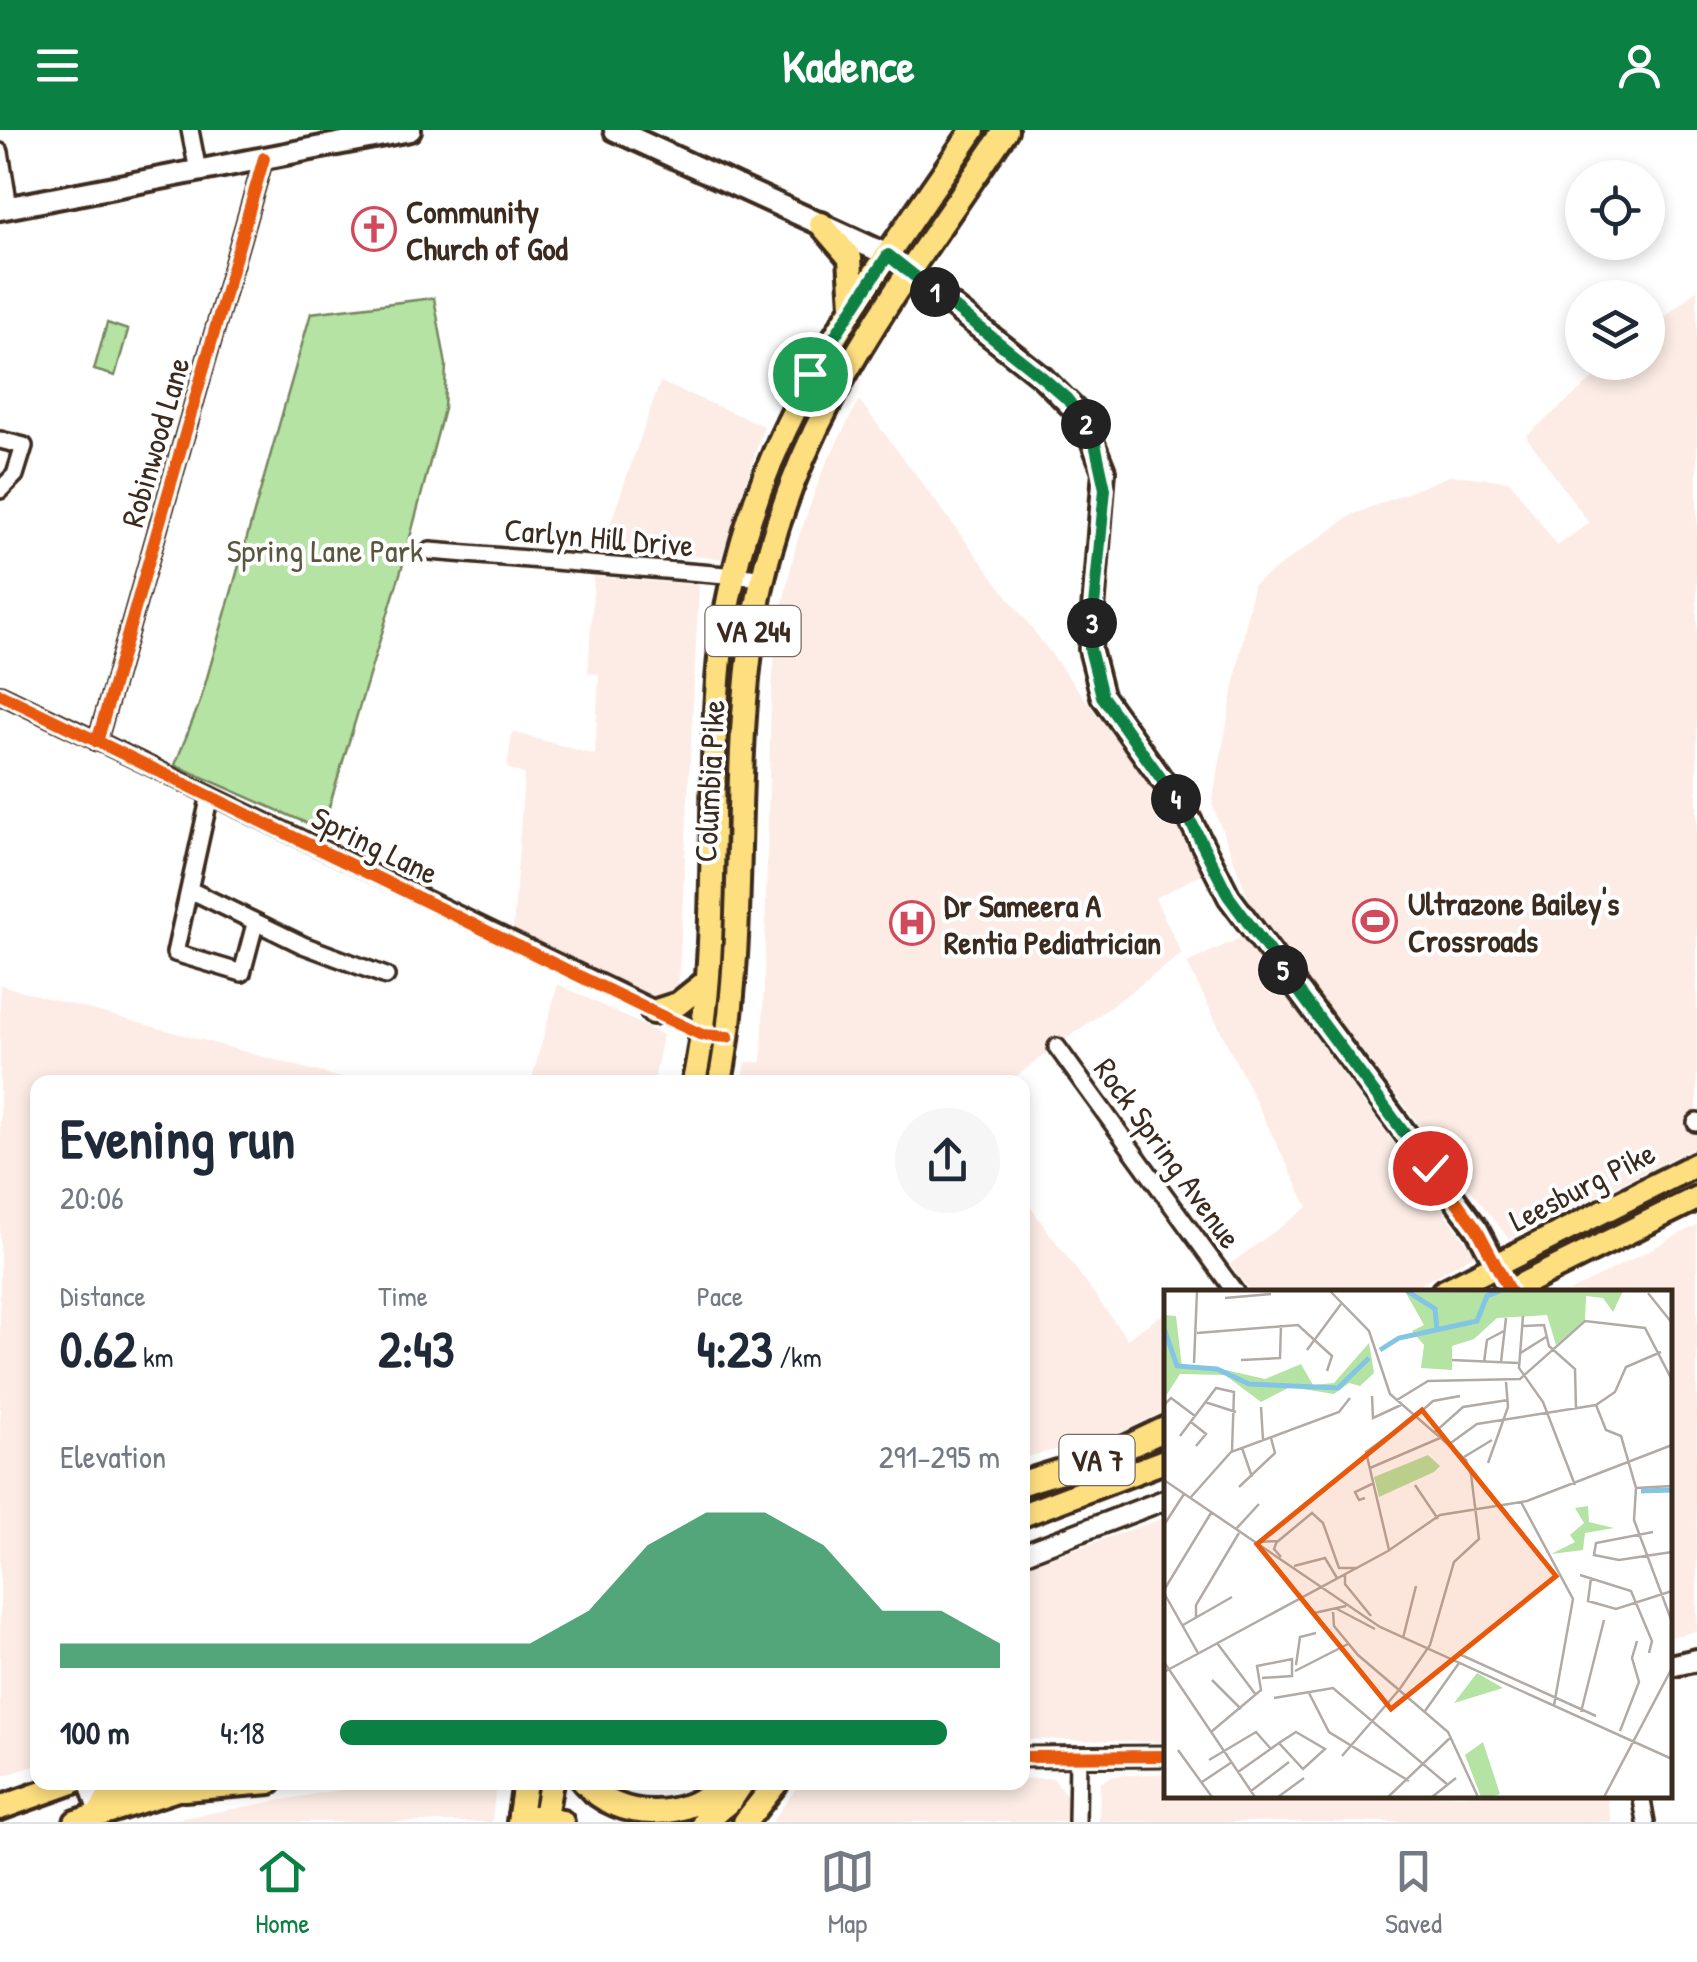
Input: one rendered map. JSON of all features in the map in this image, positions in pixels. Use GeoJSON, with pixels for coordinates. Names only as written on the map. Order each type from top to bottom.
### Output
{"type":"FeatureCollection","features":[{"type":"Feature","properties":{"kind":"main road"},"geometry":{"type":"LineString","coordinates":[[5,208],[264,158],[349,136],[410,130]]}},
{"type":"Feature","properties":{"kind":"main road"},"geometry":{"type":"LineString","coordinates":[[615,130],[888,255],[1055,388],[1093,434],[1105,489],[1090,649],[1102,696],[1188,816],[1229,897],[1468,1216],[1508,1290]]}},
{"type":"Feature","properties":{"kind":"main road","name":"Columbia Pike"},"geometry":{"type":"LineString","coordinates":[[695,1075],[706,981],[718,696],[733,576],[758,490],[784,424],[853,306],[973,130]]}},
{"type":"Feature","properties":{"kind":"main road","name":"Columbia Pike"},"geometry":{"type":"LineString","coordinates":[[721,1075],[728,1037],[745,709],[763,578],[782,504],[815,426],[909,271],[1006,130]]}},
{"type":"Feature","properties":{"kind":"main road"},"geometry":{"type":"LineString","coordinates":[[822,224],[850,258],[853,306]]}},
{"type":"Feature","properties":{"kind":"main road"},"geometry":{"type":"LineString","coordinates":[[653,1012],[686,1000],[706,981]]}},
{"type":"Feature","properties":{"kind":"main road","name":"Leesburg Pike"},"geometry":{"type":"LineString","coordinates":[[1448,1290],[1697,1164]]}},
{"type":"Feature","properties":{"kind":"main road","name":"Leesburg Pike"},"geometry":{"type":"LineString","coordinates":[[1513,1290],[1697,1198]]}},
{"type":"Feature","properties":{"kind":"main road","name":"VA 7"},"geometry":{"type":"LineString","coordinates":[[1030,1481],[1106,1457],[1164,1429]]}},
{"type":"Feature","properties":{"kind":"main road"},"geometry":{"type":"LineString","coordinates":[[1030,1471],[1106,1457]]}},
{"type":"Feature","properties":{"kind":"main road","name":"VA 7"},"geometry":{"type":"LineString","coordinates":[[1030,1512],[1164,1461]]}},
{"type":"Feature","properties":{"kind":"main road"},"geometry":{"type":"LineString","coordinates":[[0,1807],[30,1783]]}},
{"type":"Feature","properties":{"kind":"main road"},"geometry":{"type":"LineString","coordinates":[[0,1807],[49,1790]]}},
{"type":"Feature","properties":{"kind":"main road"},"geometry":{"type":"LineString","coordinates":[[87,1819],[115,1790]]}},
{"type":"Feature","properties":{"kind":"main road"},"geometry":{"type":"LineString","coordinates":[[87,1819],[178,1790]]}},
{"type":"Feature","properties":{"kind":"main road"},"geometry":{"type":"LineString","coordinates":[[550,1821],[551,1790]]}},
{"type":"Feature","properties":{"kind":"main road"},"geometry":{"type":"LineString","coordinates":[[592,1790],[612,1809],[658,1819],[689,1812],[714,1790]]}},
{"type":"Feature","properties":{"kind":"main road"},"geometry":{"type":"LineString","coordinates":[[704,1822],[738,1790]]}},
{"type":"Feature","properties":{"kind":"main road"},"geometry":{"type":"LineString","coordinates":[[746,1822],[771,1790]]}},
{"type":"Feature","properties":{"kind":"main road"},"geometry":{"type":"LineString","coordinates":[[521,1799],[550,1821]]}},
{"type":"Feature","properties":{"kind":"street"},"geometry":{"type":"LineString","coordinates":[[190,130],[198,170]]}},
{"type":"Feature","properties":{"kind":"street"},"geometry":{"type":"LineString","coordinates":[[0,152],[5,208]]}},
{"type":"Feature","properties":{"kind":"street","name":"Robinwood Lane"},"geometry":{"type":"LineString","coordinates":[[97,742],[264,158]]}},
{"type":"Feature","properties":{"kind":"street"},"geometry":{"type":"LineString","coordinates":[[0,440],[24,446],[16,475],[0,490]]}},
{"type":"Feature","properties":{"kind":"street","name":"Carlyn Hill Drive"},"geometry":{"type":"LineString","coordinates":[[430,551],[763,578]]}},
{"type":"Feature","properties":{"kind":"street","name":"Spring Lane"},"geometry":{"type":"LineString","coordinates":[[0,694],[653,1012],[702,1035],[728,1037]]}},
{"type":"Feature","properties":{"kind":"street"},"geometry":{"type":"LineString","coordinates":[[210,795],[174,953],[242,973],[255,924]]}},
{"type":"Feature","properties":{"kind":"street"},"geometry":{"type":"LineString","coordinates":[[190,890],[255,924],[342,962],[386,976]]}},
{"type":"Feature","properties":{"kind":"street","name":"Rock Spring Avenue"},"geometry":{"type":"LineString","coordinates":[[1057,1047],[1234,1290]]}},
{"type":"Feature","properties":{"kind":"street"},"geometry":{"type":"LineString","coordinates":[[1030,1551],[1164,1500]]}},
{"type":"Feature","properties":{"kind":"street"},"geometry":{"type":"LineString","coordinates":[[1030,1758],[1164,1756]]}},
{"type":"Feature","properties":{"kind":"street"},"geometry":{"type":"LineString","coordinates":[[1077,1822],[1078,1757]]}},
{"type":"Feature","properties":{"kind":"street"},"geometry":{"type":"LineString","coordinates":[[87,1819],[88,1790]]}},
{"type":"Feature","properties":{"kind":"street"},"geometry":{"type":"LineString","coordinates":[[1642,1797],[1646,1822]]}},
{"type":"Feature","properties":{"kind":"shaded area"},"geometry":{"type":"Polygon","coordinates":[[[1697,289],[1697,1146],[1509,1239],[1254,913],[1212,804],[1253,585],[1352,515],[1451,475],[1510,481],[1557,546],[1589,523],[1526,436],[1592,380],[1665,380],[1665,317],[1697,289]]]}},
{"type":"Feature","properties":{"kind":"shaded area"},"geometry":{"type":"Polygon","coordinates":[[[660,382],[764,426],[721,559],[602,547],[660,382]]]}},
{"type":"Feature","properties":{"kind":"shaded area"},"geometry":{"type":"Polygon","coordinates":[[[859,400],[1179,823],[1204,873],[1155,898],[1182,954],[1018,1075],[743,1075],[746,1062],[762,1062],[771,698],[777,629],[796,545],[822,472],[859,400]]]}},
{"type":"Feature","properties":{"kind":"shaded area"},"geometry":{"type":"Polygon","coordinates":[[[594,577],[699,585],[678,992],[668,999],[655,998],[513,929],[524,774],[507,768],[512,732],[595,755],[599,674],[588,673],[594,577]]]}},
{"type":"Feature","properties":{"kind":"shaded area"},"geometry":{"type":"Polygon","coordinates":[[[1242,937],[1475,1254],[1411,1290],[1250,1290],[1230,1264],[1308,1207],[1187,963],[1242,937]]]}},
{"type":"Feature","properties":{"kind":"shaded area"},"geometry":{"type":"Polygon","coordinates":[[[558,984],[663,1035],[655,1075],[533,1075],[558,984]]]}},
{"type":"Feature","properties":{"kind":"shaded area"},"geometry":{"type":"Polygon","coordinates":[[[0,985],[330,1075],[30,1075],[30,1767],[0,1777],[0,985]]]}},
{"type":"Feature","properties":{"kind":"shaded area"},"geometry":{"type":"Polygon","coordinates":[[[1030,1207],[1127,1339],[1164,1313],[1164,1382],[1160,1384],[1164,1390],[1164,1411],[1115,1435],[1030,1456],[1030,1207]]]}},
{"type":"Feature","properties":{"kind":"shaded area"},"geometry":{"type":"Polygon","coordinates":[[[1697,1225],[1697,1631],[1672,1637],[1672,1290],[1573,1290],[1697,1225]]]}},
{"type":"Feature","properties":{"kind":"shaded area"},"geometry":{"type":"Polygon","coordinates":[[[1164,1518],[1164,1742],[1030,1739],[1030,1565],[1164,1518]]]}},
{"type":"Feature","properties":{"kind":"shaded area"},"geometry":{"type":"Polygon","coordinates":[[[1164,1773],[1164,1797],[1606,1797],[1612,1822],[1099,1822],[1100,1783],[1112,1776],[1164,1773]]]}},
{"type":"Feature","properties":{"kind":"shaded area"},"geometry":{"type":"Polygon","coordinates":[[[1053,1778],[1067,1796],[1067,1822],[772,1822],[795,1790],[1030,1790],[1030,1779],[1053,1778]]]}},
{"type":"Feature","properties":{"kind":"shaded area"},"geometry":{"type":"Polygon","coordinates":[[[338,1790],[495,1790],[492,1822],[160,1822],[338,1790]]]}},
{"type":"Feature","properties":{"kind":"green space","name":"Spring Lane Park"},"geometry":{"type":"Polygon","coordinates":[[[434,298],[446,365],[444,409],[403,564],[322,830],[175,765],[200,702],[311,313],[434,298]]]}},
{"type":"Feature","properties":{"kind":"green space"},"geometry":{"type":"Polygon","coordinates":[[[107,323],[128,330],[115,376],[94,370],[107,323]]]}},
{"type":"Feature","properties":{"kind":"cycle path"},"geometry":{"type":"LineString","coordinates":[[97,742],[264,158]]}},
{"type":"Feature","properties":{"kind":"cycle path"},"geometry":{"type":"LineString","coordinates":[[909,271],[1067,399],[1093,435],[1104,471],[1090,649],[1102,696],[1188,816],[1229,897],[1477,1229],[1509,1290]]}},
{"type":"Feature","properties":{"kind":"cycle path"},"geometry":{"type":"LineString","coordinates":[[0,694],[653,1012],[702,1035],[728,1037]]}},
{"type":"Feature","properties":{"kind":"cycle path"},"geometry":{"type":"LineString","coordinates":[[1030,1757],[1164,1756]]}},
{"type":"Feature","properties":{"kind":"place","name":"Community Church of God"},"geometry":{"type":"Point","coordinates":[374,229]}},
{"type":"Feature","properties":{"kind":"place","name":"Ultrazone Bailey's Crossroads"},"geometry":{"type":"Point","coordinates":[1375,921]}},
{"type":"Feature","properties":{"kind":"place","name":"Dr Sameera A Rentia Pediatrician"},"geometry":{"type":"Point","coordinates":[912,923]}},
{"type":"Feature","properties":{"kind":"route"},"geometry":{"type":"LineString","coordinates":[[810,374],[888,255],[1042,377],[1083,418],[1093,434],[1104,472],[1090,649],[1094,678],[1102,696],[1188,816],[1229,897],[1430,1168]]}}]}
